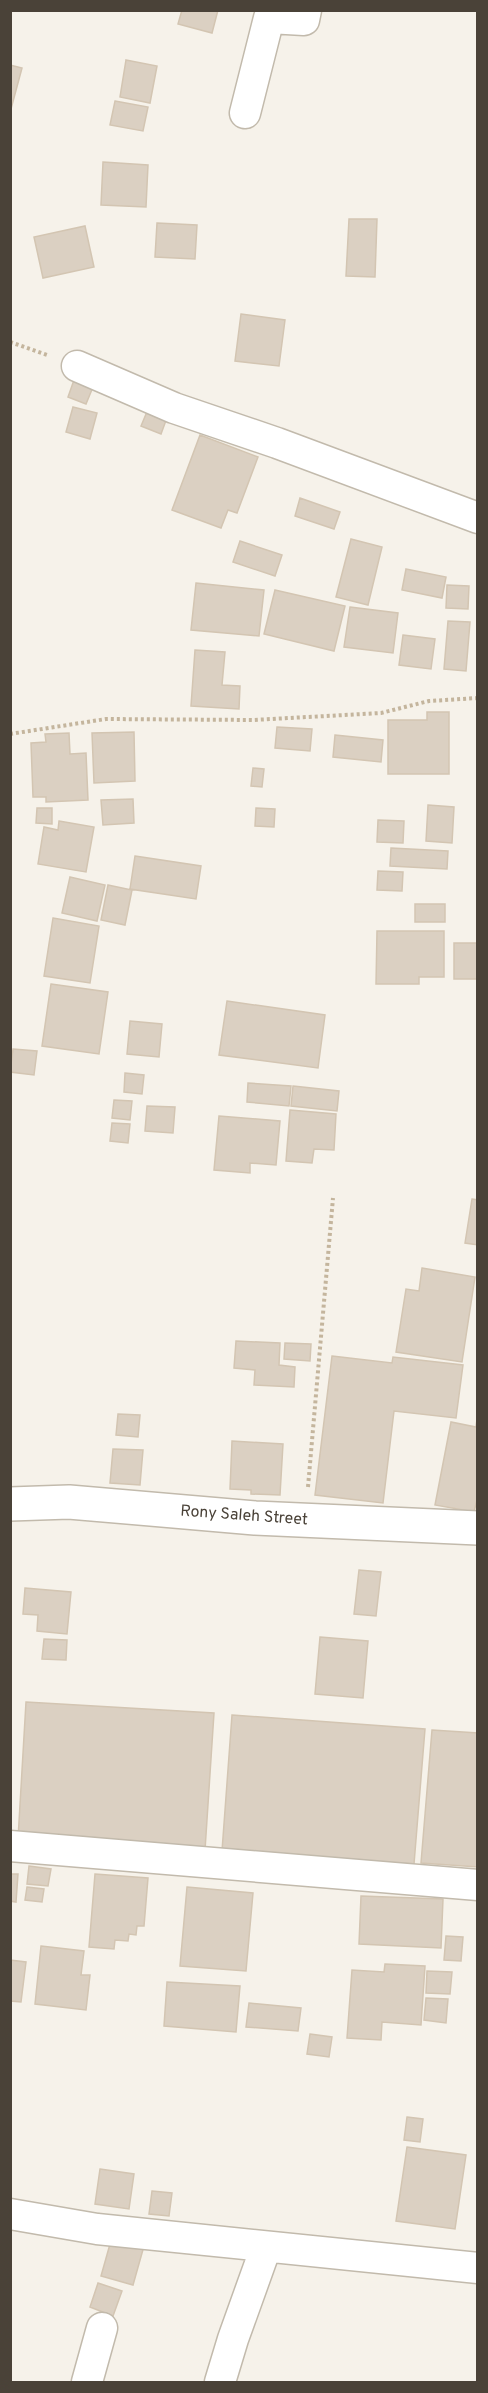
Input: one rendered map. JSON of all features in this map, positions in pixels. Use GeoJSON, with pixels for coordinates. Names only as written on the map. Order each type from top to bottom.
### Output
{"type":"FeatureCollection","features":[{"type":"Feature","properties":{"kind":"street"},"geometry":{"type":"LineString","coordinates":[[245,113],[269,18],[304,20],[306,10]]}},
{"type":"Feature","properties":{"kind":"street"},"geometry":{"type":"LineString","coordinates":[[77,366],[174,408],[276,443],[477,518]]}},
{"type":"Feature","properties":{"kind":"street","name":"Rony Saleh Street"},"geometry":{"type":"LineString","coordinates":[[10,1504],[69,1502],[305,1520],[477,1528]]}},
{"type":"Feature","properties":{"kind":"street"},"geometry":{"type":"LineString","coordinates":[[10,1846],[477,1885]]}},
{"type":"Feature","properties":{"kind":"street"},"geometry":{"type":"LineString","coordinates":[[10,2214],[97,2229],[477,2268]]}},
{"type":"Feature","properties":{"kind":"street"},"geometry":{"type":"LineString","coordinates":[[220,2382],[266,2247]]}},
{"type":"Feature","properties":{"kind":"street"},"geometry":{"type":"LineString","coordinates":[[87,2382],[102,2328]]}},
{"type":"Feature","properties":{"kind":"path"},"geometry":{"type":"LineString","coordinates":[[10,342],[77,366]]}},
{"type":"Feature","properties":{"kind":"path"},"geometry":{"type":"LineString","coordinates":[[10,734],[106,720],[253,720],[381,713],[429,701],[477,698]]}},
{"type":"Feature","properties":{"kind":"path"},"geometry":{"type":"LineString","coordinates":[[305,1520],[333,1198]]}},
{"type":"Feature","properties":{"kind":"building"},"geometry":{"type":"Polygon","coordinates":[[[182,10],[218,10],[212,33],[178,24],[182,10]]]}},
{"type":"Feature","properties":{"kind":"building"},"geometry":{"type":"Polygon","coordinates":[[[126,60],[157,66],[150,103],[120,97],[126,60]]]}},
{"type":"Feature","properties":{"kind":"building"},"geometry":{"type":"Polygon","coordinates":[[[10,65],[22,68],[11,109],[10,109],[10,65]]]}},
{"type":"Feature","properties":{"kind":"building"},"geometry":{"type":"Polygon","coordinates":[[[115,101],[148,107],[143,131],[110,125],[115,101]]]}},
{"type":"Feature","properties":{"kind":"building"},"geometry":{"type":"Polygon","coordinates":[[[103,162],[148,165],[146,207],[101,205],[103,162]]]}},
{"type":"Feature","properties":{"kind":"building"},"geometry":{"type":"Polygon","coordinates":[[[349,219],[377,219],[375,277],[346,276],[349,219]]]}},
{"type":"Feature","properties":{"kind":"building"},"geometry":{"type":"Polygon","coordinates":[[[157,223],[197,225],[195,259],[155,257],[157,223]]]}},
{"type":"Feature","properties":{"kind":"building"},"geometry":{"type":"Polygon","coordinates":[[[85,226],[94,267],[43,278],[34,237],[85,226]]]}},
{"type":"Feature","properties":{"kind":"building"},"geometry":{"type":"Polygon","coordinates":[[[241,314],[285,320],[279,366],[235,361],[241,314]]]}},
{"type":"Feature","properties":{"kind":"building"},"geometry":{"type":"Polygon","coordinates":[[[74,380],[93,387],[86,404],[68,397],[74,380]]]}},
{"type":"Feature","properties":{"kind":"building"},"geometry":{"type":"Polygon","coordinates":[[[73,407],[97,413],[90,439],[66,432],[73,407]]]}},
{"type":"Feature","properties":{"kind":"building"},"geometry":{"type":"Polygon","coordinates":[[[149,407],[168,415],[161,434],[141,426],[149,407]]]}},
{"type":"Feature","properties":{"kind":"building"},"geometry":{"type":"Polygon","coordinates":[[[200,435],[258,457],[237,513],[228,510],[221,528],[172,510],[200,435]]]}},
{"type":"Feature","properties":{"kind":"building"},"geometry":{"type":"Polygon","coordinates":[[[300,498],[340,512],[334,529],[295,516],[300,498]]]}},
{"type":"Feature","properties":{"kind":"building"},"geometry":{"type":"Polygon","coordinates":[[[351,539],[382,547],[368,605],[336,597],[351,539]]]}},
{"type":"Feature","properties":{"kind":"building"},"geometry":{"type":"Polygon","coordinates":[[[240,541],[282,555],[275,576],[233,562],[240,541]]]}},
{"type":"Feature","properties":{"kind":"building"},"geometry":{"type":"Polygon","coordinates":[[[406,569],[446,577],[442,598],[402,590],[406,569]]]}},
{"type":"Feature","properties":{"kind":"building"},"geometry":{"type":"Polygon","coordinates":[[[196,583],[264,590],[259,636],[191,630],[196,583]]]}},
{"type":"Feature","properties":{"kind":"building"},"geometry":{"type":"Polygon","coordinates":[[[447,585],[469,586],[468,609],[446,608],[447,585]]]}},
{"type":"Feature","properties":{"kind":"building"},"geometry":{"type":"Polygon","coordinates":[[[275,590],[345,606],[334,651],[264,634],[275,590]]]}},
{"type":"Feature","properties":{"kind":"building"},"geometry":{"type":"Polygon","coordinates":[[[350,607],[398,613],[393,653],[344,647],[350,607]]]}},
{"type":"Feature","properties":{"kind":"building"},"geometry":{"type":"Polygon","coordinates":[[[448,621],[470,622],[466,671],[444,669],[448,621]]]}},
{"type":"Feature","properties":{"kind":"building"},"geometry":{"type":"Polygon","coordinates":[[[403,635],[435,639],[431,669],[399,665],[403,635]]]}},
{"type":"Feature","properties":{"kind":"building"},"geometry":{"type":"Polygon","coordinates":[[[195,650],[225,652],[222,685],[240,686],[239,709],[191,706],[195,650]]]}},
{"type":"Feature","properties":{"kind":"building"},"geometry":{"type":"Polygon","coordinates":[[[427,712],[449,712],[449,774],[388,774],[388,720],[427,720],[427,712]]]}},
{"type":"Feature","properties":{"kind":"building"},"geometry":{"type":"Polygon","coordinates":[[[277,727],[312,729],[310,751],[275,748],[277,727]]]}},
{"type":"Feature","properties":{"kind":"building"},"geometry":{"type":"Polygon","coordinates":[[[134,732],[135,781],[94,783],[92,733],[134,732]]]}},
{"type":"Feature","properties":{"kind":"building"},"geometry":{"type":"Polygon","coordinates":[[[69,733],[70,754],[86,753],[88,800],[46,802],[46,797],[33,797],[31,743],[46,742],[45,734],[69,733]]]}},
{"type":"Feature","properties":{"kind":"building"},"geometry":{"type":"Polygon","coordinates":[[[335,735],[383,740],[381,762],[333,757],[335,735]]]}},
{"type":"Feature","properties":{"kind":"building"},"geometry":{"type":"Polygon","coordinates":[[[253,768],[264,769],[262,787],[251,786],[253,768]]]}},
{"type":"Feature","properties":{"kind":"building"},"geometry":{"type":"Polygon","coordinates":[[[133,799],[134,823],[103,825],[101,800],[133,799]]]}},
{"type":"Feature","properties":{"kind":"building"},"geometry":{"type":"Polygon","coordinates":[[[428,805],[454,807],[452,843],[426,841],[428,805]]]}},
{"type":"Feature","properties":{"kind":"building"},"geometry":{"type":"Polygon","coordinates":[[[37,808],[52,808],[52,824],[36,823],[37,808]]]}},
{"type":"Feature","properties":{"kind":"building"},"geometry":{"type":"Polygon","coordinates":[[[256,808],[275,809],[274,827],[255,826],[256,808]]]}},
{"type":"Feature","properties":{"kind":"building"},"geometry":{"type":"Polygon","coordinates":[[[378,820],[404,821],[403,843],[377,842],[378,820]]]}},
{"type":"Feature","properties":{"kind":"building"},"geometry":{"type":"Polygon","coordinates":[[[59,821],[94,827],[86,872],[38,864],[44,827],[58,830],[59,821]]]}},
{"type":"Feature","properties":{"kind":"building"},"geometry":{"type":"Polygon","coordinates":[[[391,848],[448,851],[447,869],[390,866],[391,848]]]}},
{"type":"Feature","properties":{"kind":"building"},"geometry":{"type":"Polygon","coordinates":[[[135,856],[201,866],[196,899],[130,889],[135,856]]]}},
{"type":"Feature","properties":{"kind":"building"},"geometry":{"type":"Polygon","coordinates":[[[378,871],[403,872],[402,891],[377,890],[378,871]]]}},
{"type":"Feature","properties":{"kind":"building"},"geometry":{"type":"Polygon","coordinates":[[[70,877],[105,885],[97,921],[62,913],[70,877]]]}},
{"type":"Feature","properties":{"kind":"building"},"geometry":{"type":"Polygon","coordinates":[[[108,885],[132,890],[125,925],[101,920],[108,885]]]}},
{"type":"Feature","properties":{"kind":"building"},"geometry":{"type":"Polygon","coordinates":[[[415,904],[445,904],[445,922],[415,922],[415,904]]]}},
{"type":"Feature","properties":{"kind":"building"},"geometry":{"type":"Polygon","coordinates":[[[53,918],[99,926],[90,983],[44,976],[53,918]]]}},
{"type":"Feature","properties":{"kind":"building"},"geometry":{"type":"Polygon","coordinates":[[[377,931],[444,931],[444,977],[419,977],[419,984],[376,984],[377,931]]]}},
{"type":"Feature","properties":{"kind":"building"},"geometry":{"type":"Polygon","coordinates":[[[454,943],[478,943],[478,979],[454,979],[454,943]]]}},
{"type":"Feature","properties":{"kind":"building"},"geometry":{"type":"Polygon","coordinates":[[[51,984],[108,992],[99,1054],[42,1046],[51,984]]]}},
{"type":"Feature","properties":{"kind":"building"},"geometry":{"type":"Polygon","coordinates":[[[227,1001],[325,1015],[318,1068],[219,1055],[227,1001]]]}},
{"type":"Feature","properties":{"kind":"building"},"geometry":{"type":"Polygon","coordinates":[[[130,1021],[162,1024],[159,1057],[127,1054],[130,1021]]]}},
{"type":"Feature","properties":{"kind":"building"},"geometry":{"type":"Polygon","coordinates":[[[13,1049],[37,1051],[34,1075],[10,1072],[13,1049]]]}},
{"type":"Feature","properties":{"kind":"building"},"geometry":{"type":"Polygon","coordinates":[[[125,1073],[144,1075],[142,1094],[124,1092],[125,1073]]]}},
{"type":"Feature","properties":{"kind":"building"},"geometry":{"type":"Polygon","coordinates":[[[248,1083],[291,1086],[289,1106],[247,1102],[248,1083]]]}},
{"type":"Feature","properties":{"kind":"building"},"geometry":{"type":"Polygon","coordinates":[[[293,1086],[339,1091],[337,1111],[291,1106],[293,1086]]]}},
{"type":"Feature","properties":{"kind":"building"},"geometry":{"type":"Polygon","coordinates":[[[114,1100],[132,1101],[130,1120],[112,1118],[114,1100]]]}},
{"type":"Feature","properties":{"kind":"building"},"geometry":{"type":"Polygon","coordinates":[[[147,1106],[175,1107],[173,1133],[145,1131],[147,1106]]]}},
{"type":"Feature","properties":{"kind":"building"},"geometry":{"type":"Polygon","coordinates":[[[290,1110],[336,1114],[334,1150],[314,1149],[312,1163],[286,1161],[290,1110]]]}},
{"type":"Feature","properties":{"kind":"building"},"geometry":{"type":"Polygon","coordinates":[[[219,1116],[280,1121],[276,1165],[250,1163],[250,1173],[214,1170],[219,1116]]]}},
{"type":"Feature","properties":{"kind":"building"},"geometry":{"type":"Polygon","coordinates":[[[112,1123],[130,1124],[128,1143],[110,1141],[112,1123]]]}},
{"type":"Feature","properties":{"kind":"building"},"geometry":{"type":"Polygon","coordinates":[[[472,1199],[478,1200],[478,1245],[465,1243],[472,1199]]]}},
{"type":"Feature","properties":{"kind":"building"},"geometry":{"type":"Polygon","coordinates":[[[422,1268],[475,1277],[462,1362],[396,1352],[406,1289],[419,1291],[422,1268]]]}},
{"type":"Feature","properties":{"kind":"building"},"geometry":{"type":"Polygon","coordinates":[[[236,1341],[280,1343],[279,1365],[295,1367],[294,1387],[254,1385],[255,1370],[234,1368],[236,1341]]]}},
{"type":"Feature","properties":{"kind":"building"},"geometry":{"type":"Polygon","coordinates":[[[285,1343],[311,1344],[310,1361],[284,1359],[285,1343]]]}},
{"type":"Feature","properties":{"kind":"building"},"geometry":{"type":"Polygon","coordinates":[[[332,1356],[392,1363],[393,1357],[463,1365],[456,1418],[394,1411],[383,1503],[315,1495],[332,1356]]]}},
{"type":"Feature","properties":{"kind":"building"},"geometry":{"type":"Polygon","coordinates":[[[118,1414],[140,1415],[138,1437],[116,1435],[118,1414]]]}},
{"type":"Feature","properties":{"kind":"building"},"geometry":{"type":"Polygon","coordinates":[[[477,1419],[478,1496],[474,1512],[435,1505],[451,1422],[476,1427],[477,1419]]]}},
{"type":"Feature","properties":{"kind":"building"},"geometry":{"type":"Polygon","coordinates":[[[232,1441],[283,1444],[280,1495],[251,1494],[251,1490],[230,1489],[232,1441]]]}},
{"type":"Feature","properties":{"kind":"building"},"geometry":{"type":"Polygon","coordinates":[[[113,1449],[143,1450],[140,1485],[110,1483],[113,1449]]]}},
{"type":"Feature","properties":{"kind":"building"},"geometry":{"type":"Polygon","coordinates":[[[359,1570],[381,1572],[376,1616],[354,1614],[359,1570]]]}},
{"type":"Feature","properties":{"kind":"building"},"geometry":{"type":"Polygon","coordinates":[[[25,1588],[71,1592],[67,1634],[37,1631],[38,1615],[23,1614],[25,1588]]]}},
{"type":"Feature","properties":{"kind":"building"},"geometry":{"type":"Polygon","coordinates":[[[320,1637],[368,1641],[363,1698],[315,1694],[320,1637]]]}},
{"type":"Feature","properties":{"kind":"building"},"geometry":{"type":"Polygon","coordinates":[[[44,1639],[67,1640],[66,1660],[42,1659],[44,1639]]]}},
{"type":"Feature","properties":{"kind":"building"},"geometry":{"type":"Polygon","coordinates":[[[26,1702],[214,1713],[205,1850],[18,1839],[26,1702]]]}},
{"type":"Feature","properties":{"kind":"building"},"geometry":{"type":"Polygon","coordinates":[[[232,1715],[425,1729],[414,1864],[222,1851],[232,1715]]]}},
{"type":"Feature","properties":{"kind":"building"},"geometry":{"type":"Polygon","coordinates":[[[432,1730],[478,1733],[478,1867],[421,1863],[432,1730]]]}},
{"type":"Feature","properties":{"kind":"building"},"geometry":{"type":"Polygon","coordinates":[[[29,1866],[51,1869],[48,1886],[27,1884],[29,1866]]]}},
{"type":"Feature","properties":{"kind":"building"},"geometry":{"type":"Polygon","coordinates":[[[10,1874],[18,1874],[16,1902],[10,1901],[10,1874]]]}},
{"type":"Feature","properties":{"kind":"building"},"geometry":{"type":"Polygon","coordinates":[[[95,1874],[148,1878],[144,1926],[137,1926],[136,1935],[129,1934],[128,1941],[115,1940],[114,1949],[89,1947],[95,1874]]]}},
{"type":"Feature","properties":{"kind":"building"},"geometry":{"type":"Polygon","coordinates":[[[27,1887],[44,1889],[42,1902],[25,1900],[27,1887]]]}},
{"type":"Feature","properties":{"kind":"building"},"geometry":{"type":"Polygon","coordinates":[[[187,1887],[253,1893],[246,1971],[180,1966],[187,1887]]]}},
{"type":"Feature","properties":{"kind":"building"},"geometry":{"type":"Polygon","coordinates":[[[361,1896],[443,1899],[441,1948],[359,1944],[361,1896]]]}},
{"type":"Feature","properties":{"kind":"building"},"geometry":{"type":"Polygon","coordinates":[[[446,1936],[463,1937],[461,1961],[444,1960],[446,1936]]]}},
{"type":"Feature","properties":{"kind":"building"},"geometry":{"type":"Polygon","coordinates":[[[41,1946],[84,1951],[81,1975],[90,1975],[86,2010],[35,2004],[41,1946]]]}},
{"type":"Feature","properties":{"kind":"building"},"geometry":{"type":"Polygon","coordinates":[[[10,1960],[26,1962],[21,2002],[10,2001],[10,1960]]]}},
{"type":"Feature","properties":{"kind":"building"},"geometry":{"type":"Polygon","coordinates":[[[385,1964],[425,1966],[421,2025],[382,2022],[381,2040],[347,2038],[352,1970],[384,1972],[385,1964]]]}},
{"type":"Feature","properties":{"kind":"building"},"geometry":{"type":"Polygon","coordinates":[[[427,1971],[452,1972],[450,1994],[426,1993],[427,1971]]]}},
{"type":"Feature","properties":{"kind":"building"},"geometry":{"type":"Polygon","coordinates":[[[167,1982],[240,1986],[236,2032],[164,2026],[167,1982]]]}},
{"type":"Feature","properties":{"kind":"building"},"geometry":{"type":"Polygon","coordinates":[[[426,1998],[448,1999],[446,2023],[424,2020],[426,1998]]]}},
{"type":"Feature","properties":{"kind":"building"},"geometry":{"type":"Polygon","coordinates":[[[249,2003],[301,2008],[298,2031],[246,2027],[249,2003]]]}},
{"type":"Feature","properties":{"kind":"building"},"geometry":{"type":"Polygon","coordinates":[[[310,2034],[332,2037],[329,2057],[307,2054],[310,2034]]]}},
{"type":"Feature","properties":{"kind":"building"},"geometry":{"type":"Polygon","coordinates":[[[407,2117],[423,2119],[420,2142],[404,2140],[407,2117]]]}},
{"type":"Feature","properties":{"kind":"building"},"geometry":{"type":"Polygon","coordinates":[[[407,2147],[466,2155],[455,2229],[396,2221],[407,2147]]]}},
{"type":"Feature","properties":{"kind":"building"},"geometry":{"type":"Polygon","coordinates":[[[100,2169],[134,2174],[129,2209],[95,2204],[100,2169]]]}},
{"type":"Feature","properties":{"kind":"building"},"geometry":{"type":"Polygon","coordinates":[[[152,2191],[172,2193],[169,2216],[149,2214],[152,2191]]]}},
{"type":"Feature","properties":{"kind":"building"},"geometry":{"type":"Polygon","coordinates":[[[112,2237],[144,2246],[133,2285],[101,2276],[112,2237]]]}},
{"type":"Feature","properties":{"kind":"building"},"geometry":{"type":"Polygon","coordinates":[[[98,2283],[122,2291],[113,2316],[90,2307],[98,2283]]]}}]}
